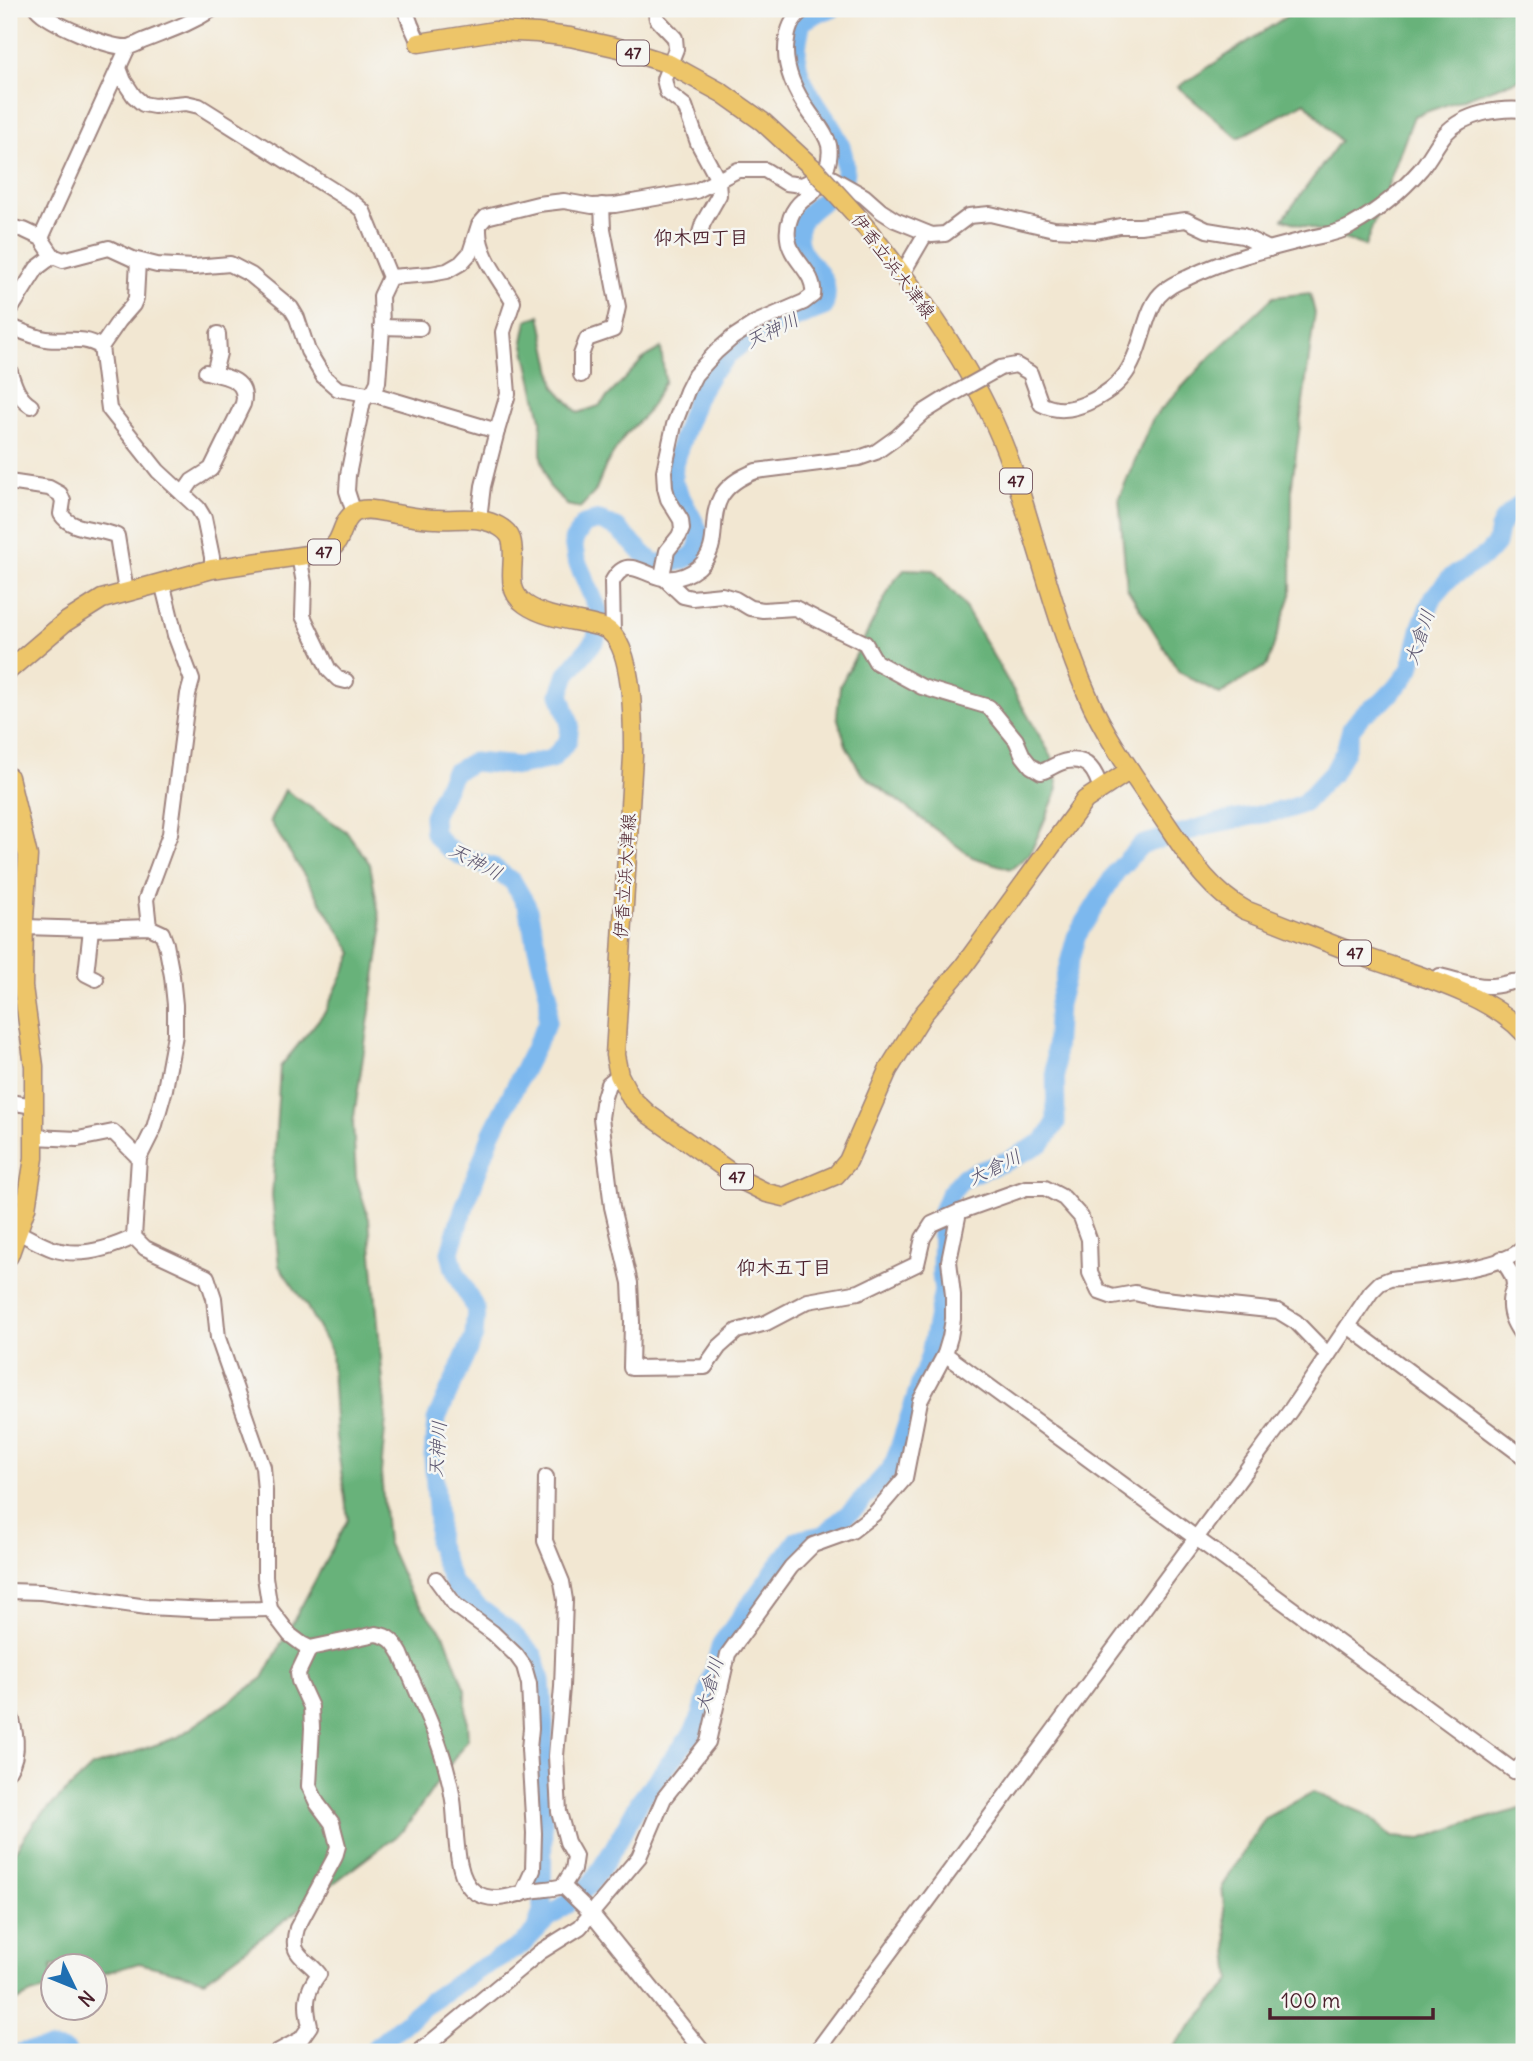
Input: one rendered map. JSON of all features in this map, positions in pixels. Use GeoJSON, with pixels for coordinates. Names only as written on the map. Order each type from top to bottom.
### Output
{"type":"FeatureCollection","features":[{"type":"Feature","properties":{"kind":"main road","name":"伊香立浜大津線"},"geometry":{"type":"LineString","coordinates":[[419,43],[494,31],[537,33],[570,37],[669,64],[722,93],[763,122],[828,177],[902,274],[953,350],[987,408],[1013,471],[1048,585],[1087,695],[1130,770],[1193,864],[1210,884],[1230,901],[1245,909],[1472,996],[1496,1009],[1524,1033]]}},
{"type":"Feature","properties":{"kind":"main road"},"geometry":{"type":"LineString","coordinates":[[354,513],[368,509],[435,519],[479,519],[499,526],[512,542],[511,583],[516,595],[525,604],[549,615],[609,631]]}},
{"type":"Feature","properties":{"kind":"main road","name":"47"},"geometry":{"type":"LineString","coordinates":[[9,670],[74,616],[102,599],[212,569],[327,552],[338,542],[346,523],[354,513]]}},
{"type":"Feature","properties":{"kind":"main road","name":"伊香立浜大津線"},"geometry":{"type":"LineString","coordinates":[[609,631],[622,650],[627,666],[633,756],[615,1055],[619,1075],[631,1098],[648,1114],[743,1181],[767,1193],[784,1197],[836,1175],[848,1161],[888,1070],[923,1014],[963,967],[1085,800],[1130,770]]}},
{"type":"Feature","properties":{"kind":"main road"},"geometry":{"type":"LineString","coordinates":[[9,777],[28,856],[19,921],[23,987],[33,1056],[34,1106],[34,1158],[26,1208],[9,1256]]}},
{"type":"Feature","properties":{"kind":"street"},"geometry":{"type":"LineString","coordinates":[[37,9],[60,24],[101,41],[128,47],[183,26],[213,9]]}},
{"type":"Feature","properties":{"kind":"street"},"geometry":{"type":"LineString","coordinates":[[405,9],[419,43]]}},
{"type":"Feature","properties":{"kind":"street"},"geometry":{"type":"LineString","coordinates":[[655,9],[657,19],[675,38],[676,50],[664,79],[667,92],[685,106],[698,143],[718,180],[719,195],[700,233]]}},
{"type":"Feature","properties":{"kind":"street"},"geometry":{"type":"LineString","coordinates":[[805,9],[796,15],[789,27],[786,58],[791,80],[823,131],[829,146],[828,177],[796,208],[791,216],[788,232],[791,250],[814,284],[813,295],[804,302],[755,323],[724,345],[695,375],[681,403],[664,471],[668,499],[681,520],[682,529],[667,551],[664,575],[683,596],[692,598],[722,595],[750,608],[763,610],[795,608],[865,643],[876,662],[922,687],[989,707],[1016,740],[1023,756],[1031,766],[1041,772],[1065,760],[1084,762],[1093,769],[1101,790]]}},
{"type":"Feature","properties":{"kind":"street"},"geometry":{"type":"LineString","coordinates":[[41,238],[128,47]]}},
{"type":"Feature","properties":{"kind":"street"},"geometry":{"type":"LineString","coordinates":[[119,68],[124,82],[143,104],[154,106],[186,103],[199,106],[363,211],[390,277],[381,296],[378,382],[363,401],[348,475],[347,491],[354,513]]}},
{"type":"Feature","properties":{"kind":"street"},"geometry":{"type":"LineString","coordinates":[[609,631],[612,582],[615,575],[628,567],[680,577],[693,571],[704,562],[710,549],[716,506],[730,484],[740,477],[756,471],[859,458],[876,452],[924,412],[1000,368],[1016,365],[1030,373],[1041,404],[1054,410],[1080,406],[1100,397],[1113,388],[1134,363],[1150,313],[1157,298],[1167,289],[1214,265],[1241,255],[1348,228],[1384,206],[1422,167],[1446,134],[1461,122],[1490,110],[1524,110]]}},
{"type":"Feature","properties":{"kind":"street"},"geometry":{"type":"LineString","coordinates":[[390,277],[447,271],[461,263],[470,253],[479,225],[486,217],[538,204],[564,201],[615,205],[696,191],[738,170],[765,170],[786,183],[802,185],[828,177],[864,195],[895,220],[932,235],[945,234],[969,216],[990,214],[1046,228],[1096,231],[1186,220],[1208,230],[1243,236],[1269,249]]}},
{"type":"Feature","properties":{"kind":"street"},"geometry":{"type":"LineString","coordinates":[[581,375],[581,355],[587,339],[613,330],[618,307],[603,229],[602,205]]}},
{"type":"Feature","properties":{"kind":"street"},"geometry":{"type":"LineString","coordinates":[[479,225],[483,252],[513,302],[503,332],[508,394],[483,486],[479,519]]}},
{"type":"Feature","properties":{"kind":"street"},"geometry":{"type":"LineString","coordinates":[[9,228],[24,230],[41,238],[52,256],[63,260],[109,248],[138,261],[157,265],[194,267],[230,264],[251,275],[291,308],[308,351],[323,376],[338,390],[379,396],[497,431]]}},
{"type":"Feature","properties":{"kind":"street"},"geometry":{"type":"LineString","coordinates":[[902,274],[926,233]]}},
{"type":"Feature","properties":{"kind":"street"},"geometry":{"type":"LineString","coordinates":[[9,312],[37,268],[52,256]]}},
{"type":"Feature","properties":{"kind":"street"},"geometry":{"type":"LineString","coordinates":[[138,261],[136,298],[101,347],[108,409],[158,471],[198,508],[204,518],[212,569]]}},
{"type":"Feature","properties":{"kind":"street"},"geometry":{"type":"LineString","coordinates":[[9,326],[45,339],[82,338],[101,347]]}},
{"type":"Feature","properties":{"kind":"street"},"geometry":{"type":"LineString","coordinates":[[382,327],[420,328]]}},
{"type":"Feature","properties":{"kind":"street"},"geometry":{"type":"LineString","coordinates":[[183,494],[192,481],[211,469],[245,395],[242,386],[235,379],[210,372],[219,353],[218,334]]}},
{"type":"Feature","properties":{"kind":"street"},"geometry":{"type":"LineString","coordinates":[[9,369],[16,389],[31,406]]}},
{"type":"Feature","properties":{"kind":"street"},"geometry":{"type":"LineString","coordinates":[[9,482],[48,488],[60,494],[63,501],[61,514],[65,520],[117,536],[126,592]]}},
{"type":"Feature","properties":{"kind":"street"},"geometry":{"type":"LineString","coordinates":[[299,556],[304,583],[303,616],[330,670],[338,679],[346,681]]}},
{"type":"Feature","properties":{"kind":"street"},"geometry":{"type":"LineString","coordinates":[[149,927],[146,899],[170,834],[192,680],[175,635],[162,582]]}},
{"type":"Feature","properties":{"kind":"street"},"geometry":{"type":"LineString","coordinates":[[19,921],[91,929],[149,927],[162,933],[175,1005],[175,1035],[165,1089],[154,1128],[139,1158],[135,1237],[145,1248],[207,1277],[214,1298],[218,1338],[263,1467],[265,1577],[270,1609],[290,1634],[310,1648],[376,1634],[385,1635],[393,1641],[401,1654],[442,1753],[453,1798],[461,1869],[465,1881],[473,1891],[498,1899],[563,1888],[591,1913],[703,2052]]}},
{"type":"Feature","properties":{"kind":"street"},"geometry":{"type":"LineString","coordinates":[[91,929],[86,974],[96,979]]}},
{"type":"Feature","properties":{"kind":"street"},"geometry":{"type":"LineString","coordinates":[[1431,981],[1437,975],[1480,986],[1524,982]]}},
{"type":"Feature","properties":{"kind":"street"},"geometry":{"type":"LineString","coordinates":[[619,1075],[608,1084],[601,1118],[612,1207],[630,1283],[631,1368],[705,1367],[719,1347],[737,1331],[766,1324],[808,1301],[859,1292],[917,1264],[923,1238],[932,1224],[1026,1188],[1045,1188],[1065,1198],[1081,1217],[1089,1239],[1090,1273],[1099,1292],[1113,1297],[1135,1293],[1155,1298],[1278,1311],[1296,1322],[1328,1355]]}},
{"type":"Feature","properties":{"kind":"street"},"geometry":{"type":"LineString","coordinates":[[9,1102],[34,1106]]}},
{"type":"Feature","properties":{"kind":"street"},"geometry":{"type":"LineString","coordinates":[[34,1137],[78,1139],[113,1132],[139,1158]]}},
{"type":"Feature","properties":{"kind":"street"},"geometry":{"type":"LineString","coordinates":[[419,2052],[540,1952],[580,1927],[639,1857],[664,1798],[708,1742],[728,1654],[783,1578],[813,1545],[852,1531],[874,1514],[905,1478],[920,1401],[945,1354],[953,1319],[949,1261],[959,1212]]}},
{"type":"Feature","properties":{"kind":"street"},"geometry":{"type":"LineString","coordinates":[[18,1232],[55,1250],[83,1252],[116,1246],[135,1237]]}},
{"type":"Feature","properties":{"kind":"street"},"geometry":{"type":"LineString","coordinates":[[816,2052],[1290,1411],[1371,1292],[1380,1283],[1390,1279],[1457,1270],[1502,1259],[1519,1253],[1524,1247]]}},
{"type":"Feature","properties":{"kind":"street"},"geometry":{"type":"LineString","coordinates":[[1502,1259],[1511,1272],[1514,1284],[1510,1301],[1511,1314],[1516,1328],[1524,1338]]}},
{"type":"Feature","properties":{"kind":"street"},"geometry":{"type":"LineString","coordinates":[[1348,1326],[1524,1457]]}},
{"type":"Feature","properties":{"kind":"street"},"geometry":{"type":"LineString","coordinates":[[945,1354],[1514,1771],[1524,1763]]}},
{"type":"Feature","properties":{"kind":"street"},"geometry":{"type":"LineString","coordinates":[[546,1477],[545,1541],[562,1582],[565,1600],[556,1756],[559,1812],[567,1842],[575,1856],[573,1871],[563,1888]]}},
{"type":"Feature","properties":{"kind":"street"},"geometry":{"type":"LineString","coordinates":[[436,1579],[455,1605],[493,1633],[524,1666],[531,1728],[529,1749],[534,1833],[533,1870],[526,1893]]}},
{"type":"Feature","properties":{"kind":"street"},"geometry":{"type":"LineString","coordinates":[[9,1591],[41,1592],[147,1607],[270,1609]]}},
{"type":"Feature","properties":{"kind":"street"},"geometry":{"type":"LineString","coordinates":[[277,2052],[302,2039],[310,2026],[306,2008],[310,1985],[318,1974],[299,1955],[294,1946],[294,1938],[338,1846],[332,1823],[317,1803],[309,1786],[311,1707],[298,1673],[310,1648]]}},
{"type":"Feature","properties":{"kind":"street"},"geometry":{"type":"LineString","coordinates":[[9,1710],[16,1747],[15,1761],[9,1770]]}},
{"type":"Feature","properties":{"kind":"green space"},"geometry":{"type":"Polygon","coordinates":[[[1298,9],[1524,9],[1524,78],[1414,116],[1365,246],[1283,219],[1340,141],[1305,102],[1238,138],[1178,87],[1298,9]]]}},
{"type":"Feature","properties":{"kind":"green space"},"geometry":{"type":"Polygon","coordinates":[[[1310,293],[1315,313],[1292,484],[1291,595],[1267,665],[1220,694],[1179,672],[1127,588],[1119,498],[1153,418],[1211,356],[1273,297],[1310,293]]]}},
{"type":"Feature","properties":{"kind":"green space"},"geometry":{"type":"Polygon","coordinates":[[[540,315],[555,387],[578,413],[599,406],[643,359],[661,348],[665,381],[646,414],[626,434],[606,465],[595,492],[580,508],[567,505],[549,486],[541,457],[541,419],[523,341],[527,321],[540,315]]]}},
{"type":"Feature","properties":{"kind":"green space"},"geometry":{"type":"Polygon","coordinates":[[[905,569],[933,570],[962,602],[1053,759],[1058,789],[1030,854],[1011,869],[972,857],[861,773],[846,745],[837,716],[840,686],[893,582],[905,569]]]}},
{"type":"Feature","properties":{"kind":"green space"},"geometry":{"type":"Polygon","coordinates":[[[285,790],[347,832],[370,864],[382,932],[353,1123],[356,1177],[369,1219],[386,1417],[381,1473],[387,1542],[409,1591],[445,1636],[465,1690],[468,1739],[404,1830],[205,1980],[139,1963],[108,1972],[108,1952],[38,1952],[38,1992],[9,2005],[9,1860],[35,1821],[92,1767],[178,1737],[263,1678],[348,1519],[336,1437],[331,1351],[306,1305],[279,1266],[272,1196],[280,1067],[325,1012],[353,953],[270,821],[285,790]]]}},
{"type":"Feature","properties":{"kind":"green space"},"geometry":{"type":"Polygon","coordinates":[[[1313,1792],[1368,1815],[1392,1837],[1422,1839],[1524,1808],[1524,2052],[1168,2052],[1231,1981],[1222,1886],[1265,1818],[1313,1792]]]}},
{"type":"Feature","properties":{"kind":"waterway","name":"天神川"},"geometry":{"type":"LineString","coordinates":[[536,1929],[542,1911],[544,1725],[541,1680],[534,1656],[510,1631],[453,1584],[437,1543],[433,1457],[436,1420],[474,1336],[476,1310],[454,1269],[450,1252],[492,1133],[547,1023],[549,997],[527,906],[513,882],[493,867],[460,856],[444,845],[434,833],[433,816],[453,773],[473,762],[519,766],[552,759],[568,741],[570,724],[560,694],[567,674],[596,639],[599,612],[576,559],[573,541],[584,524],[599,520],[618,529],[653,563],[679,561],[692,555],[699,542],[699,531],[673,482],[674,463],[696,398],[711,373],[730,353],[756,333],[824,307],[825,284],[804,254],[798,235],[805,217],[837,189],[842,181],[845,172],[844,158],[834,132],[804,83],[797,53],[802,22],[817,13],[832,9]]}},
{"type":"Feature","properties":{"kind":"waterway","name":"大倉川"},"geometry":{"type":"LineString","coordinates":[[371,2052],[429,2002],[522,1945],[546,1920],[591,1884],[640,1801],[692,1734],[702,1714],[721,1644],[797,1540],[823,1535],[856,1507],[894,1463],[930,1354],[943,1291],[942,1211],[949,1194],[964,1177],[1009,1160],[1043,1142],[1056,1123],[1055,1053],[1058,1004],[1076,937],[1116,872],[1141,845],[1216,823],[1289,809],[1304,803],[1334,771],[1345,751],[1351,729],[1362,715],[1383,701],[1411,668],[1421,626],[1433,597],[1450,578],[1486,555],[1496,544],[1504,519],[1524,501]]}},
{"type":"Feature","properties":{"kind":"waterway","name":"天神川"},"geometry":{"type":"LineString","coordinates":[[22,2052],[50,2049],[67,2052]]}},
{"type":"Feature","properties":{"kind":"district","name":"仰木四丁目"},"geometry":{"type":"Point","coordinates":[701,237]}},
{"type":"Feature","properties":{"kind":"district","name":"仰木五丁目"},"geometry":{"type":"Point","coordinates":[784,1267]}}]}
